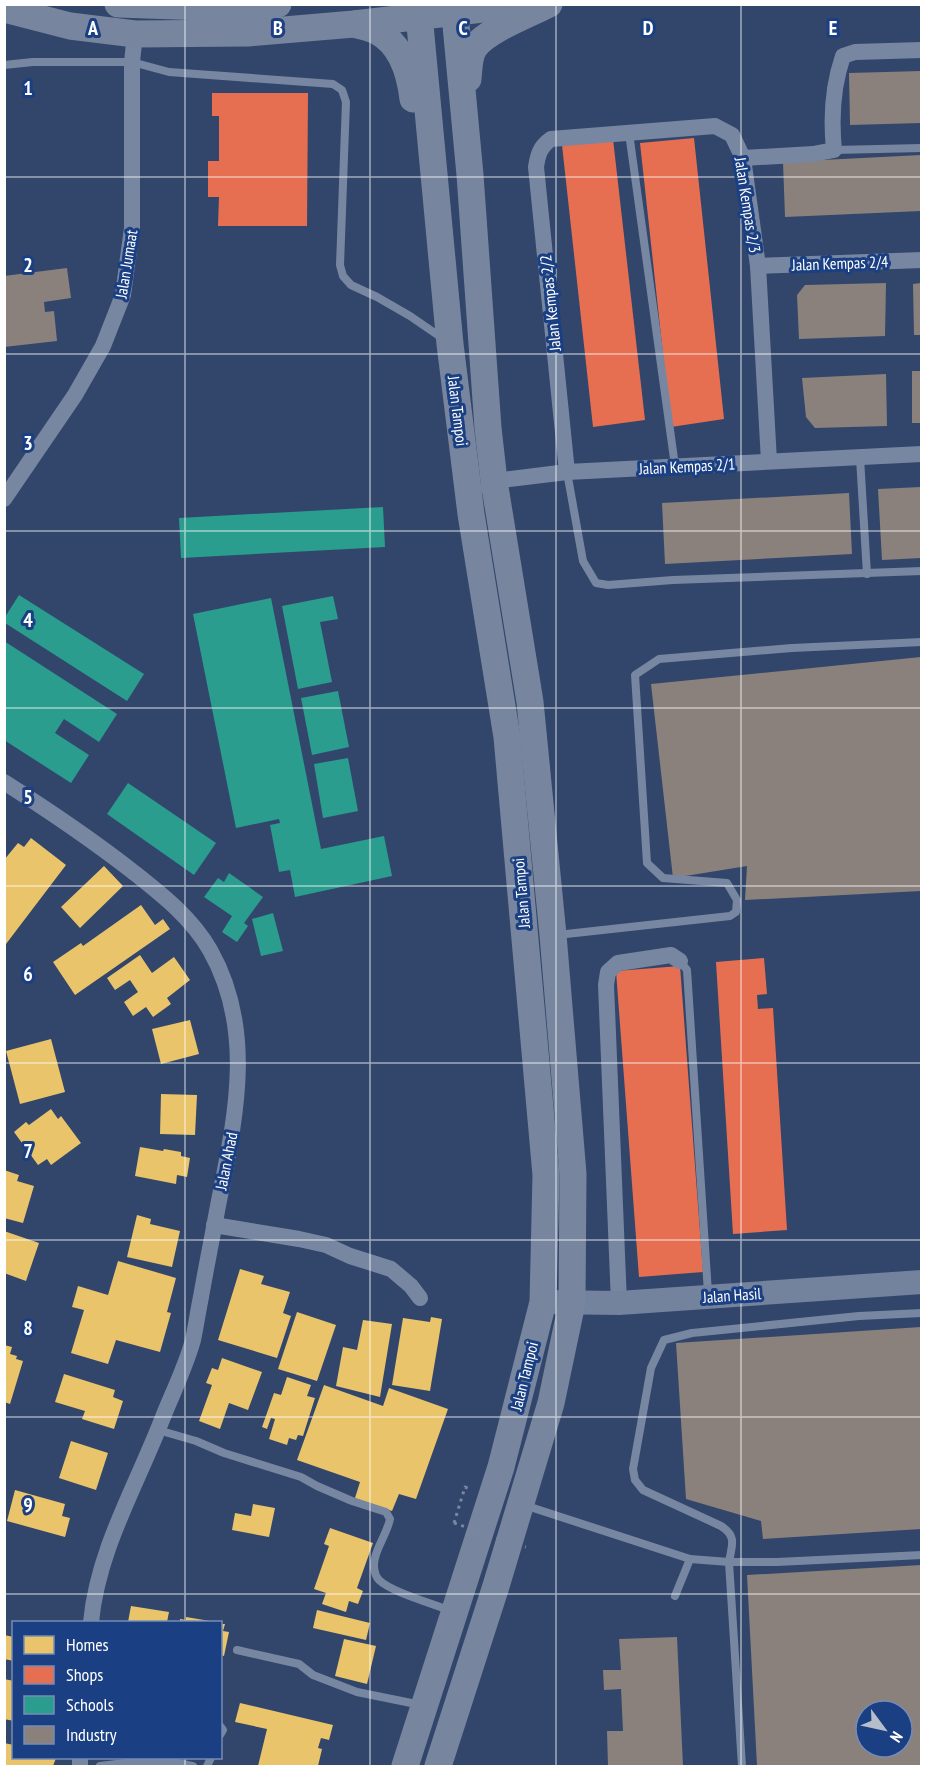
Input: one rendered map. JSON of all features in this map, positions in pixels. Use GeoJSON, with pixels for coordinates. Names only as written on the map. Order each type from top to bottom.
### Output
{"type":"FeatureCollection","features":[{"type":"Feature","properties":{"kind":"main road"},"geometry":{"type":"LineString","coordinates":[[123,5],[234,8],[278,4]]}},
{"type":"Feature","properties":{"kind":"main road"},"geometry":{"type":"LineString","coordinates":[[470,175],[468,72],[475,47],[488,35],[549,4]]}},
{"type":"Feature","properties":{"kind":"main road"},"geometry":{"type":"LineString","coordinates":[[4,9],[70,26],[135,34],[248,33],[362,14],[510,5]]}},
{"type":"Feature","properties":{"kind":"main road","name":"Jalan Tampoi"},"geometry":{"type":"LineString","coordinates":[[438,1767],[551,1403],[572,1303],[573,1174],[554,935],[530,702],[494,481],[488,428],[470,175],[455,9]]}},
{"type":"Feature","properties":{"kind":"main road","name":"Jalan Tampoi"},"geometry":{"type":"LineString","coordinates":[[405,1767],[501,1467],[543,1302],[546,1175],[507,737],[471,514],[450,344],[418,10]]}},
{"type":"Feature","properties":{"kind":"main road"},"geometry":{"type":"LineString","coordinates":[[362,14],[394,45],[411,80],[424,190],[441,256]]}},
{"type":"Feature","properties":{"kind":"street","name":"Jalan Jumaat"},"geometry":{"type":"LineString","coordinates":[[4,499],[80,386],[103,346],[123,295],[132,228],[132,62],[135,34]]}},
{"type":"Feature","properties":{"kind":"street"},"geometry":{"type":"LineString","coordinates":[[743,158],[813,154],[834,150],[832,131],[837,72],[843,56],[855,52],[921,50]]}},
{"type":"Feature","properties":{"kind":"street","name":"Jalan Kempas 2/3"},"geometry":{"type":"LineString","coordinates":[[551,140],[715,126],[732,135],[743,158],[758,266],[769,461]]}},
{"type":"Feature","properties":{"kind":"street","name":"Jalan Kempas 2/2"},"geometry":{"type":"LineString","coordinates":[[551,140],[544,144],[538,152],[536,167],[567,472]]}},
{"type":"Feature","properties":{"kind":"street","name":"Jalan Kempas 2/4"},"geometry":{"type":"LineString","coordinates":[[758,266],[921,260]]}},
{"type":"Feature","properties":{"kind":"street","name":"Jalan Kempas 2/1"},"geometry":{"type":"LineString","coordinates":[[494,481],[567,472],[921,454]]}},
{"type":"Feature","properties":{"kind":"street"},"geometry":{"type":"LineString","coordinates":[[471,514],[480,496],[494,481]]}},
{"type":"Feature","properties":{"kind":"street","name":"Jalan Ahad"},"geometry":{"type":"LineString","coordinates":[[4,782],[116,858],[184,915],[209,949],[226,982],[236,1022],[238,1070],[233,1125],[192,1341],[158,1430],[111,1538],[98,1582],[91,1621]]}},
{"type":"Feature","properties":{"kind":"street"},"geometry":{"type":"LineString","coordinates":[[619,1303],[606,985],[608,972],[618,963],[671,955],[680,962]]}},
{"type":"Feature","properties":{"kind":"street"},"geometry":{"type":"LineString","coordinates":[[214,1225],[326,1245],[350,1256],[391,1269],[411,1286],[420,1298]]}},
{"type":"Feature","properties":{"kind":"street","name":"Jalan Hasil"},"geometry":{"type":"LineString","coordinates":[[543,1302],[619,1303],[921,1282]]}},
{"type":"Feature","properties":{"kind":"lane"},"geometry":{"type":"LineString","coordinates":[[4,65],[33,62],[132,62],[170,72],[333,84],[342,90],[346,102],[340,265],[343,276],[351,285],[410,316],[450,344]]}},
{"type":"Feature","properties":{"kind":"lane"},"geometry":{"type":"LineString","coordinates":[[629,133],[675,466]]}},
{"type":"Feature","properties":{"kind":"lane"},"geometry":{"type":"LineString","coordinates":[[834,150],[921,148]]}},
{"type":"Feature","properties":{"kind":"lane"},"geometry":{"type":"LineString","coordinates":[[860,458],[867,573]]}},
{"type":"Feature","properties":{"kind":"lane"},"geometry":{"type":"LineString","coordinates":[[567,472],[583,561],[596,583],[608,585],[673,580],[921,571]]}},
{"type":"Feature","properties":{"kind":"lane"},"geometry":{"type":"LineString","coordinates":[[554,935],[730,916],[736,912],[737,900],[727,884],[663,878],[647,863],[635,675],[659,659],[792,648],[921,642]]}},
{"type":"Feature","properties":{"kind":"lane"},"geometry":{"type":"LineString","coordinates":[[680,962],[687,970],[708,1297]]}},
{"type":"Feature","properties":{"kind":"lane"},"geometry":{"type":"LineString","coordinates":[[742,1767],[729,1562],[732,1538],[729,1531],[643,1490],[635,1480],[633,1469],[651,1368],[664,1340],[692,1333],[859,1316],[921,1313]]}},
{"type":"Feature","properties":{"kind":"lane"},"geometry":{"type":"LineString","coordinates":[[158,1430],[302,1477],[317,1486],[386,1512],[390,1519],[375,1556],[374,1567],[377,1578],[389,1587],[454,1612]]}},
{"type":"Feature","properties":{"kind":"lane"},"geometry":{"type":"LineString","coordinates":[[520,1504],[690,1559],[777,1562],[921,1555]]}},
{"type":"Feature","properties":{"kind":"lane"},"geometry":{"type":"LineString","coordinates":[[675,1596],[690,1559]]}},
{"type":"Feature","properties":{"kind":"lane"},"geometry":{"type":"LineString","coordinates":[[237,1650],[299,1664],[313,1676],[357,1692],[425,1705]]}},
{"type":"Feature","properties":{"kind":"lane"},"geometry":{"type":"LineString","coordinates":[[100,1767],[119,1763],[180,1763],[193,1767]]}},
{"type":"Feature","properties":{"kind":"path"},"geometry":{"type":"LineString","coordinates":[[465,1487],[454,1523],[526,1547]]}},
{"type":"Feature","properties":{"kind":"building: Homes"},"geometry":{"type":"Polygon","coordinates":[[[31,838],[66,865],[6,944],[4,943],[4,860],[18,843],[24,847],[31,838]]]}},
{"type":"Feature","properties":{"kind":"building: Homes"},"geometry":{"type":"Polygon","coordinates":[[[104,866],[123,886],[80,928],[61,907],[104,866]]]}},
{"type":"Feature","properties":{"kind":"building: Homes"},"geometry":{"type":"Polygon","coordinates":[[[141,905],[155,925],[163,919],[170,929],[75,995],[53,962],[81,943],[83,946],[141,905]]]}},
{"type":"Feature","properties":{"kind":"building: Homes"},"geometry":{"type":"Polygon","coordinates":[[[140,955],[152,973],[174,957],[190,980],[167,998],[171,1004],[153,1017],[146,1007],[133,1016],[124,1002],[138,992],[130,980],[115,990],[107,978],[140,955]]]}},
{"type":"Feature","properties":{"kind":"building: Homes"},"geometry":{"type":"Polygon","coordinates":[[[190,1020],[199,1054],[161,1064],[152,1029],[190,1020]]]}},
{"type":"Feature","properties":{"kind":"building: Homes"},"geometry":{"type":"Polygon","coordinates":[[[51,1039],[65,1092],[20,1104],[6,1051],[51,1039]]]}},
{"type":"Feature","properties":{"kind":"building: Homes"},"geometry":{"type":"Polygon","coordinates":[[[161,1094],[197,1095],[195,1135],[160,1134],[161,1094]]]}},
{"type":"Feature","properties":{"kind":"building: Homes"},"geometry":{"type":"Polygon","coordinates":[[[51,1109],[58,1119],[61,1116],[81,1143],[51,1165],[47,1159],[38,1165],[14,1132],[26,1122],[29,1125],[51,1109]]]}},
{"type":"Feature","properties":{"kind":"building: Homes"},"geometry":{"type":"Polygon","coordinates":[[[140,1147],[181,1152],[181,1156],[190,1158],[187,1177],[177,1175],[176,1184],[135,1176],[140,1147]]]}},
{"type":"Feature","properties":{"kind":"building: Homes"},"geometry":{"type":"Polygon","coordinates":[[[4,1170],[19,1175],[17,1181],[34,1186],[23,1223],[4,1218],[4,1170]]]}},
{"type":"Feature","properties":{"kind":"building: Homes"},"geometry":{"type":"Polygon","coordinates":[[[137,1215],[151,1219],[150,1224],[180,1231],[172,1267],[127,1257],[137,1215]]]}},
{"type":"Feature","properties":{"kind":"building: Homes"},"geometry":{"type":"Polygon","coordinates":[[[4,1231],[39,1243],[26,1281],[4,1273],[4,1231]]]}},
{"type":"Feature","properties":{"kind":"building: Homes"},"geometry":{"type":"Polygon","coordinates":[[[118,1261],[176,1278],[167,1312],[171,1313],[160,1352],[116,1340],[108,1364],[71,1353],[84,1310],[72,1307],[78,1286],[108,1295],[118,1261]]]}},
{"type":"Feature","properties":{"kind":"building: Homes"},"geometry":{"type":"Polygon","coordinates":[[[240,1269],[264,1276],[261,1284],[290,1292],[283,1313],[291,1316],[277,1358],[218,1340],[240,1269]]]}},
{"type":"Feature","properties":{"kind":"building: Homes"},"geometry":{"type":"Polygon","coordinates":[[[297,1312],[336,1325],[317,1381],[278,1369],[297,1312]]]}},
{"type":"Feature","properties":{"kind":"building: Homes"},"geometry":{"type":"Polygon","coordinates":[[[431,1317],[442,1319],[430,1391],[392,1385],[403,1318],[430,1322],[431,1317]]]}},
{"type":"Feature","properties":{"kind":"building: Homes"},"geometry":{"type":"Polygon","coordinates":[[[363,1320],[392,1324],[380,1397],[336,1386],[343,1347],[357,1350],[363,1320]]]}},
{"type":"Feature","properties":{"kind":"building: Homes"},"geometry":{"type":"Polygon","coordinates":[[[4,1345],[12,1347],[10,1354],[23,1361],[10,1404],[4,1402],[4,1345]]]}},
{"type":"Feature","properties":{"kind":"building: Homes"},"geometry":{"type":"Polygon","coordinates":[[[222,1358],[262,1372],[248,1410],[229,1403],[220,1429],[199,1421],[212,1385],[206,1383],[212,1368],[218,1370],[222,1358]]]}},
{"type":"Feature","properties":{"kind":"building: Homes"},"geometry":{"type":"Polygon","coordinates":[[[64,1374],[115,1390],[113,1397],[123,1401],[114,1429],[82,1419],[85,1411],[55,1402],[64,1374]]]}},
{"type":"Feature","properties":{"kind":"building: Homes"},"geometry":{"type":"Polygon","coordinates":[[[287,1377],[311,1385],[307,1396],[315,1398],[303,1436],[298,1435],[296,1440],[289,1438],[287,1445],[269,1439],[275,1419],[271,1418],[267,1429],[262,1427],[274,1393],[281,1395],[287,1377]]]}},
{"type":"Feature","properties":{"kind":"building: Homes"},"geometry":{"type":"Polygon","coordinates":[[[324,1385],[383,1406],[389,1388],[448,1409],[416,1499],[399,1494],[392,1511],[355,1498],[360,1482],[297,1460],[324,1385]]]}},
{"type":"Feature","properties":{"kind":"building: Homes"},"geometry":{"type":"Polygon","coordinates":[[[71,1441],[108,1453],[96,1490],[59,1478],[71,1441]]]}},
{"type":"Feature","properties":{"kind":"building: Homes"},"geometry":{"type":"Polygon","coordinates":[[[15,1490],[65,1504],[62,1516],[70,1518],[65,1537],[7,1521],[15,1490]]]}},
{"type":"Feature","properties":{"kind":"building: Homes"},"geometry":{"type":"Polygon","coordinates":[[[253,1504],[275,1508],[269,1537],[232,1530],[235,1513],[251,1516],[253,1504]]]}},
{"type":"Feature","properties":{"kind":"building: Homes"},"geometry":{"type":"Polygon","coordinates":[[[330,1528],[373,1543],[357,1588],[363,1591],[358,1604],[349,1601],[346,1612],[322,1604],[326,1593],[314,1589],[329,1546],[324,1544],[330,1528]]]}},
{"type":"Feature","properties":{"kind":"building: Homes"},"geometry":{"type":"Polygon","coordinates":[[[131,1606],[169,1612],[167,1621],[128,1621],[131,1606]]]}},
{"type":"Feature","properties":{"kind":"building: Homes"},"geometry":{"type":"Polygon","coordinates":[[[317,1610],[370,1623],[366,1640],[313,1628],[317,1610]]]}},
{"type":"Feature","properties":{"kind":"building: Homes"},"geometry":{"type":"Polygon","coordinates":[[[186,1617],[210,1621],[180,1621],[180,1619],[186,1620],[186,1617]]]}},
{"type":"Feature","properties":{"kind":"building: Homes"},"geometry":{"type":"Polygon","coordinates":[[[222,1624],[225,1624],[223,1631],[229,1632],[224,1656],[222,1656],[222,1624]]]}},
{"type":"Feature","properties":{"kind":"building: Homes"},"geometry":{"type":"Polygon","coordinates":[[[4,1635],[12,1637],[12,1661],[4,1659],[4,1635]]]}},
{"type":"Feature","properties":{"kind":"building: Homes"},"geometry":{"type":"Polygon","coordinates":[[[344,1639],[376,1646],[367,1684],[335,1676],[344,1639]]]}},
{"type":"Feature","properties":{"kind":"building: Homes"},"geometry":{"type":"Polygon","coordinates":[[[4,1679],[12,1681],[12,1721],[4,1719],[4,1679]]]}},
{"type":"Feature","properties":{"kind":"building: Homes"},"geometry":{"type":"Polygon","coordinates":[[[240,1703],[333,1725],[329,1740],[321,1738],[318,1748],[322,1749],[318,1766],[258,1766],[267,1729],[235,1722],[240,1703]]]}},
{"type":"Feature","properties":{"kind":"building: Homes"},"geometry":{"type":"Polygon","coordinates":[[[4,1743],[12,1745],[12,1759],[56,1759],[53,1766],[4,1766],[4,1743]]]}},
{"type":"Feature","properties":{"kind":"building: Shops"},"geometry":{"type":"Polygon","coordinates":[[[212,93],[308,93],[307,226],[218,226],[219,197],[208,197],[208,161],[219,161],[219,116],[212,116],[212,93]]]}},
{"type":"Feature","properties":{"kind":"building: Shops"},"geometry":{"type":"Polygon","coordinates":[[[694,138],[724,419],[671,427],[640,143],[694,138]]]}},
{"type":"Feature","properties":{"kind":"building: Shops"},"geometry":{"type":"Polygon","coordinates":[[[613,139],[645,420],[593,427],[562,145],[613,139]]]}},
{"type":"Feature","properties":{"kind":"building: Shops"},"geometry":{"type":"Polygon","coordinates":[[[764,958],[767,994],[757,995],[758,1009],[773,1008],[787,1230],[733,1234],[716,962],[764,958]]]}},
{"type":"Feature","properties":{"kind":"building: Shops"},"geometry":{"type":"Polygon","coordinates":[[[680,966],[703,1272],[639,1277],[616,971],[680,966]]]}},
{"type":"Feature","properties":{"kind":"building: Schools"},"geometry":{"type":"Polygon","coordinates":[[[383,507],[385,547],[181,558],[179,518],[383,507]]]}},
{"type":"Feature","properties":{"kind":"building: Schools"},"geometry":{"type":"Polygon","coordinates":[[[19,595],[144,674],[127,701],[5,623],[5,617],[19,595]]]}},
{"type":"Feature","properties":{"kind":"building: Schools"},"geometry":{"type":"Polygon","coordinates":[[[333,596],[338,619],[320,622],[332,682],[298,689],[282,606],[333,596]]]}},
{"type":"Feature","properties":{"kind":"building: Schools"},"geometry":{"type":"Polygon","coordinates":[[[271,598],[321,849],[384,836],[392,876],[295,897],[290,870],[279,872],[270,825],[280,823],[279,819],[236,828],[193,614],[271,598]]]}},
{"type":"Feature","properties":{"kind":"building: Schools"},"geometry":{"type":"Polygon","coordinates":[[[4,641],[117,714],[99,742],[64,719],[55,733],[89,755],[71,783],[4,740],[4,641]]]}},
{"type":"Feature","properties":{"kind":"building: Schools"},"geometry":{"type":"Polygon","coordinates":[[[338,691],[349,747],[312,755],[301,698],[338,691]]]}},
{"type":"Feature","properties":{"kind":"building: Schools"},"geometry":{"type":"Polygon","coordinates":[[[348,758],[358,811],[323,818],[314,764],[348,758]]]}},
{"type":"Feature","properties":{"kind":"building: Schools"},"geometry":{"type":"Polygon","coordinates":[[[128,783],[216,843],[194,875],[107,814],[128,783]]]}},
{"type":"Feature","properties":{"kind":"building: Schools"},"geometry":{"type":"Polygon","coordinates":[[[229,873],[263,897],[244,923],[248,926],[237,942],[222,932],[232,916],[204,897],[218,878],[224,882],[229,873]]]}},
{"type":"Feature","properties":{"kind":"building: Schools"},"geometry":{"type":"Polygon","coordinates":[[[273,913],[283,951],[261,956],[252,919],[273,913]]]}},
{"type":"Feature","properties":{"kind":"building: Industry"},"geometry":{"type":"Polygon","coordinates":[[[921,71],[921,123],[850,125],[849,73],[921,71]]]}},
{"type":"Feature","properties":{"kind":"building: Industry"},"geometry":{"type":"Polygon","coordinates":[[[921,155],[921,211],[785,217],[783,162],[921,155]]]}},
{"type":"Feature","properties":{"kind":"building: Industry"},"geometry":{"type":"Polygon","coordinates":[[[67,268],[71,298],[44,302],[45,312],[54,311],[57,341],[4,347],[4,276],[67,268]]]}},
{"type":"Feature","properties":{"kind":"building: Industry"},"geometry":{"type":"Polygon","coordinates":[[[886,283],[885,336],[799,339],[797,295],[805,285],[886,283]]]}},
{"type":"Feature","properties":{"kind":"building: Industry"},"geometry":{"type":"Polygon","coordinates":[[[921,283],[921,335],[914,335],[913,284],[921,283]]]}},
{"type":"Feature","properties":{"kind":"building: Industry"},"geometry":{"type":"Polygon","coordinates":[[[912,371],[921,371],[921,423],[912,423],[912,371]]]}},
{"type":"Feature","properties":{"kind":"building: Industry"},"geometry":{"type":"Polygon","coordinates":[[[886,374],[887,426],[815,428],[806,417],[802,378],[886,374]]]}},
{"type":"Feature","properties":{"kind":"building: Industry"},"geometry":{"type":"Polygon","coordinates":[[[921,487],[921,558],[882,560],[878,489],[921,487]]]}},
{"type":"Feature","properties":{"kind":"building: Industry"},"geometry":{"type":"Polygon","coordinates":[[[849,493],[852,554],[665,564],[662,503],[849,493]]]}},
{"type":"Feature","properties":{"kind":"building: Industry"},"geometry":{"type":"Polygon","coordinates":[[[921,657],[921,891],[745,900],[747,866],[673,878],[651,684],[921,657]]]}},
{"type":"Feature","properties":{"kind":"building: Industry"},"geometry":{"type":"Polygon","coordinates":[[[921,1327],[921,1529],[763,1539],[761,1521],[686,1499],[676,1343],[921,1327]]]}},
{"type":"Feature","properties":{"kind":"building: Industry"},"geometry":{"type":"Polygon","coordinates":[[[921,1565],[921,1766],[757,1766],[747,1575],[921,1565]]]}},
{"type":"Feature","properties":{"kind":"building: Industry"},"geometry":{"type":"Polygon","coordinates":[[[677,1637],[683,1766],[608,1766],[607,1731],[623,1731],[621,1689],[604,1690],[603,1670],[621,1670],[619,1639],[677,1637]]]}}]}
